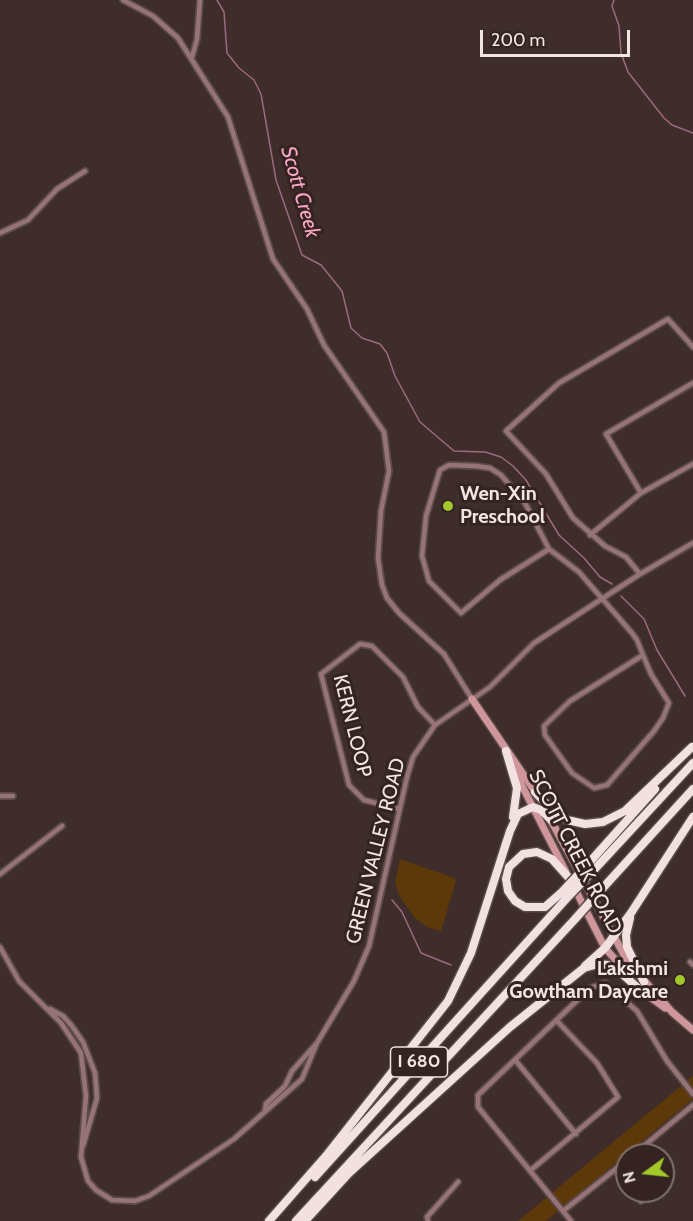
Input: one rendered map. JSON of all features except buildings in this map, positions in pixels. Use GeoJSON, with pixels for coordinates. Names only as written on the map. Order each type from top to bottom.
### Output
{"type":"FeatureCollection","features":[{"type":"Feature","properties":{"kind":"highway"},"geometry":{"type":"LineString","coordinates":[[535,792],[555,813],[573,822],[591,824],[609,821],[625,811],[692,746]]}},
{"type":"Feature","properties":{"kind":"highway"},"geometry":{"type":"LineString","coordinates":[[569,878],[552,859],[537,852],[523,854],[509,867],[506,879],[508,891],[515,901],[525,907],[545,907],[564,895],[692,746]]}},
{"type":"Feature","properties":{"kind":"highway"},"geometry":{"type":"LineString","coordinates":[[269,1221],[326,1156],[448,1000],[471,953],[510,831],[518,792],[506,751]]}},
{"type":"Feature","properties":{"kind":"highway"},"geometry":{"type":"LineString","coordinates":[[590,867],[625,836],[693,763]]}},
{"type":"Feature","properties":{"kind":"highway","name":"I 680"},"geometry":{"type":"LineString","coordinates":[[623,869],[693,789]]}},
{"type":"Feature","properties":{"kind":"highway","name":"I 680"},"geometry":{"type":"LineString","coordinates":[[305,1221],[602,892],[693,796]]}},
{"type":"Feature","properties":{"kind":"highway"},"geometry":{"type":"LineString","coordinates":[[510,831],[518,814],[533,807],[541,810],[550,820]]}},
{"type":"Feature","properties":{"kind":"highway"},"geometry":{"type":"LineString","coordinates":[[350,1173],[510,1027],[605,948],[612,935],[631,914],[693,817]]}},
{"type":"Feature","properties":{"kind":"highway","name":"I 680"},"geometry":{"type":"LineString","coordinates":[[269,1221],[331,1160],[564,895]]}},
{"type":"Feature","properties":{"kind":"highway"},"geometry":{"type":"LineString","coordinates":[[631,914],[626,941],[642,986]]}},
{"type":"Feature","properties":{"kind":"highway","name":"I 680"},"geometry":{"type":"LineString","coordinates":[[296,1221],[577,920]]}},
{"type":"Feature","properties":{"kind":"highway"},"geometry":{"type":"LineString","coordinates":[[569,980],[589,966],[608,965],[642,986]]}},
{"type":"Feature","properties":{"kind":"main road","name":"SCOTT CREEK ROAD"},"geometry":{"type":"LineString","coordinates":[[472,699],[535,792],[642,986]]}},
{"type":"Feature","properties":{"kind":"main road","name":"SCOTT CREEK ROAD"},"geometry":{"type":"LineString","coordinates":[[506,751],[605,948],[642,986],[693,1030]]}},
{"type":"Feature","properties":{"kind":"street","name":"SCOTT CREEK ROAD"},"geometry":{"type":"LineString","coordinates":[[123,0],[153,16],[171,30],[192,57],[228,117],[273,260],[307,309],[324,345],[384,432],[389,471],[381,511],[379,569],[387,598],[399,613],[444,654],[472,699]]}},
{"type":"Feature","properties":{"kind":"street"},"geometry":{"type":"LineString","coordinates":[[192,57],[197,39],[200,0]]}},
{"type":"Feature","properties":{"kind":"street"},"geometry":{"type":"LineString","coordinates":[[0,233],[28,220],[57,189],[85,171]]}},
{"type":"Feature","properties":{"kind":"street"},"geometry":{"type":"LineString","coordinates":[[640,574],[626,557],[590,535],[564,506],[546,474],[506,431],[559,383],[668,319],[693,347]]}},
{"type":"Feature","properties":{"kind":"street"},"geometry":{"type":"LineString","coordinates":[[641,493],[606,434],[693,383]]}},
{"type":"Feature","properties":{"kind":"street"},"geometry":{"type":"LineString","coordinates":[[590,535],[641,493],[693,464]]}},
{"type":"Feature","properties":{"kind":"street"},"geometry":{"type":"LineString","coordinates":[[549,549],[500,580],[461,613],[429,581],[422,556],[430,496],[440,470],[449,465],[476,465],[490,468],[501,476],[525,502],[549,549],[579,572],[632,633],[669,703],[654,731],[607,785],[594,788],[572,773],[545,735],[544,726],[570,701],[643,655]]}},
{"type":"Feature","properties":{"kind":"street","name":"GREEN VALLEY ROAD"},"geometry":{"type":"LineString","coordinates":[[317,1043],[354,981],[369,946],[399,809],[413,757],[435,725],[500,679],[534,643],[640,574],[693,543]]}},
{"type":"Feature","properties":{"kind":"street","name":"KERN LOOP"},"geometry":{"type":"LineString","coordinates":[[399,809],[364,800],[349,784],[321,674],[360,644],[372,646],[403,677],[418,707],[435,725]]}},
{"type":"Feature","properties":{"kind":"street"},"geometry":{"type":"LineString","coordinates":[[0,796],[13,796]]}},
{"type":"Feature","properties":{"kind":"street"},"geometry":{"type":"LineString","coordinates":[[0,874],[62,826]]}},
{"type":"Feature","properties":{"kind":"street"},"geometry":{"type":"LineString","coordinates":[[0,947],[19,981],[69,1032],[81,1053],[86,1096],[81,1165],[91,1186],[112,1200],[135,1201],[149,1196],[228,1143],[302,1079],[317,1043]]}},
{"type":"Feature","properties":{"kind":"street"},"geometry":{"type":"LineString","coordinates":[[571,1221],[478,1107],[476,1099],[590,988],[604,983],[637,1011],[676,1073],[693,1094]]}},
{"type":"Feature","properties":{"kind":"street"},"geometry":{"type":"LineString","coordinates":[[45,1006],[63,1016],[72,1026],[83,1042],[95,1073],[97,1098],[81,1150]]}},
{"type":"Feature","properties":{"kind":"street"},"geometry":{"type":"LineString","coordinates":[[531,1170],[618,1097],[597,1063],[557,1021]]}},
{"type":"Feature","properties":{"kind":"street"},"geometry":{"type":"LineString","coordinates":[[265,1110],[298,1064],[317,1043]]}},
{"type":"Feature","properties":{"kind":"street"},"geometry":{"type":"LineString","coordinates":[[516,1061],[576,1134]]}},
{"type":"Feature","properties":{"kind":"street"},"geometry":{"type":"LineString","coordinates":[[298,1064],[303,1063],[306,1068]]}},
{"type":"Feature","properties":{"kind":"street"},"geometry":{"type":"LineString","coordinates":[[287,1081],[290,1086],[294,1086]]}},
{"type":"Feature","properties":{"kind":"street"},"geometry":{"type":"LineString","coordinates":[[647,1143],[693,1105]]}},
{"type":"Feature","properties":{"kind":"street"},"geometry":{"type":"LineString","coordinates":[[563,1211],[615,1170]]}},
{"type":"Feature","properties":{"kind":"street"},"geometry":{"type":"LineString","coordinates":[[428,1221],[427,1217],[458,1182]]}},
{"type":"Feature","properties":{"kind":"shaded area"},"geometry":{"type":"Polygon","coordinates":[[[400,859],[454,878],[456,881],[441,931],[429,928],[415,918],[400,897],[395,883],[400,859]]]}},
{"type":"Feature","properties":{"kind":"shaded area"},"geometry":{"type":"Polygon","coordinates":[[[693,1076],[693,1099],[640,1143],[615,1143],[615,1164],[546,1221],[518,1221],[693,1076]]]}},
{"type":"Feature","properties":{"kind":"waterway","name":"Scott Creek"},"geometry":{"type":"LineString","coordinates":[[217,0],[224,12],[227,53],[239,68],[254,80],[261,94],[276,180],[302,255],[321,265],[342,291],[351,328],[362,338],[380,344],[387,353],[395,376],[420,422],[454,451],[485,452],[501,457],[513,466],[526,480],[559,535],[584,558],[600,577],[612,584]]}},
{"type":"Feature","properties":{"kind":"waterway"},"geometry":{"type":"LineString","coordinates":[[614,0],[612,6],[619,26],[621,53],[628,72],[664,118],[672,125],[693,133]]}},
{"type":"Feature","properties":{"kind":"waterway","name":"Scott Creek"},"geometry":{"type":"LineString","coordinates":[[621,596],[644,619],[657,650],[685,696]]}},
{"type":"Feature","properties":{"kind":"waterway"},"geometry":{"type":"LineString","coordinates":[[392,900],[402,912],[421,953],[451,965]]}},
{"type":"Feature","properties":{"kind":"place","name":"Wen-Xin Preschool"},"geometry":{"type":"Point","coordinates":[448,506]}},
{"type":"Feature","properties":{"kind":"place","name":"Lakshmi Gowtham Daycare"},"geometry":{"type":"Point","coordinates":[680,980]}}]}
